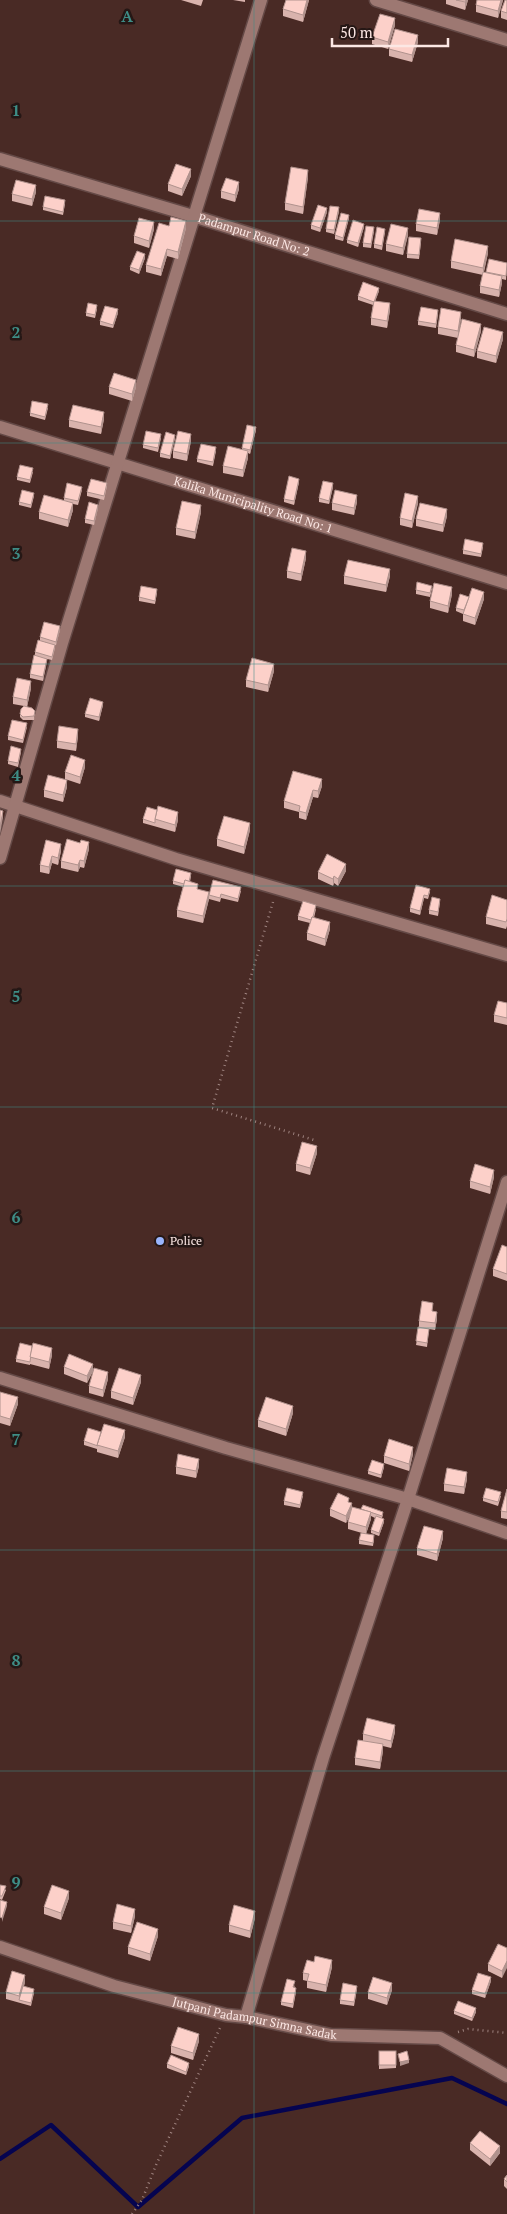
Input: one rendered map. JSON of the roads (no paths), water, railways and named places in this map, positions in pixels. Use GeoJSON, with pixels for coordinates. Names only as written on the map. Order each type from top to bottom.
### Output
{"type":"FeatureCollection","features":[{"type":"Feature","properties":{"kind":"street"},"geometry":{"type":"LineString","coordinates":[[0,858],[117,462],[144,379],[192,216],[261,0]]}},
{"type":"Feature","properties":{"kind":"street"},"geometry":{"type":"LineString","coordinates":[[376,0],[507,40]]}},
{"type":"Feature","properties":{"kind":"street","name":"Padampur Road No: 2"},"geometry":{"type":"LineString","coordinates":[[0,159],[192,216],[507,314]]}},
{"type":"Feature","properties":{"kind":"street","name":"Kalika Municipality Road No: 1"},"geometry":{"type":"LineString","coordinates":[[0,427],[507,583]]}},
{"type":"Feature","properties":{"kind":"street"},"geometry":{"type":"LineString","coordinates":[[0,802],[176,859],[507,955]]}},
{"type":"Feature","properties":{"kind":"street"},"geometry":{"type":"LineString","coordinates":[[246,2017],[323,1758],[408,1499],[507,1182]]}},
{"type":"Feature","properties":{"kind":"street"},"geometry":{"type":"LineString","coordinates":[[0,1378],[226,1448],[408,1499],[507,1533]]}},
{"type":"Feature","properties":{"kind":"street","name":"Jutpani Padampur Simna Sadak"},"geometry":{"type":"LineString","coordinates":[[0,1947],[114,1986],[226,2015],[246,2017],[331,2036],[440,2038],[507,2076]]}},
{"type":"Feature","properties":{"kind":"waterway"},"geometry":{"type":"LineString","coordinates":[[0,2159],[51,2125],[138,2207],[242,2118],[452,2078],[507,2104]]}},
{"type":"Feature","properties":{"kind":"place","name":"Police"},"geometry":{"type":"Point","coordinates":[160,1241]}}]}
